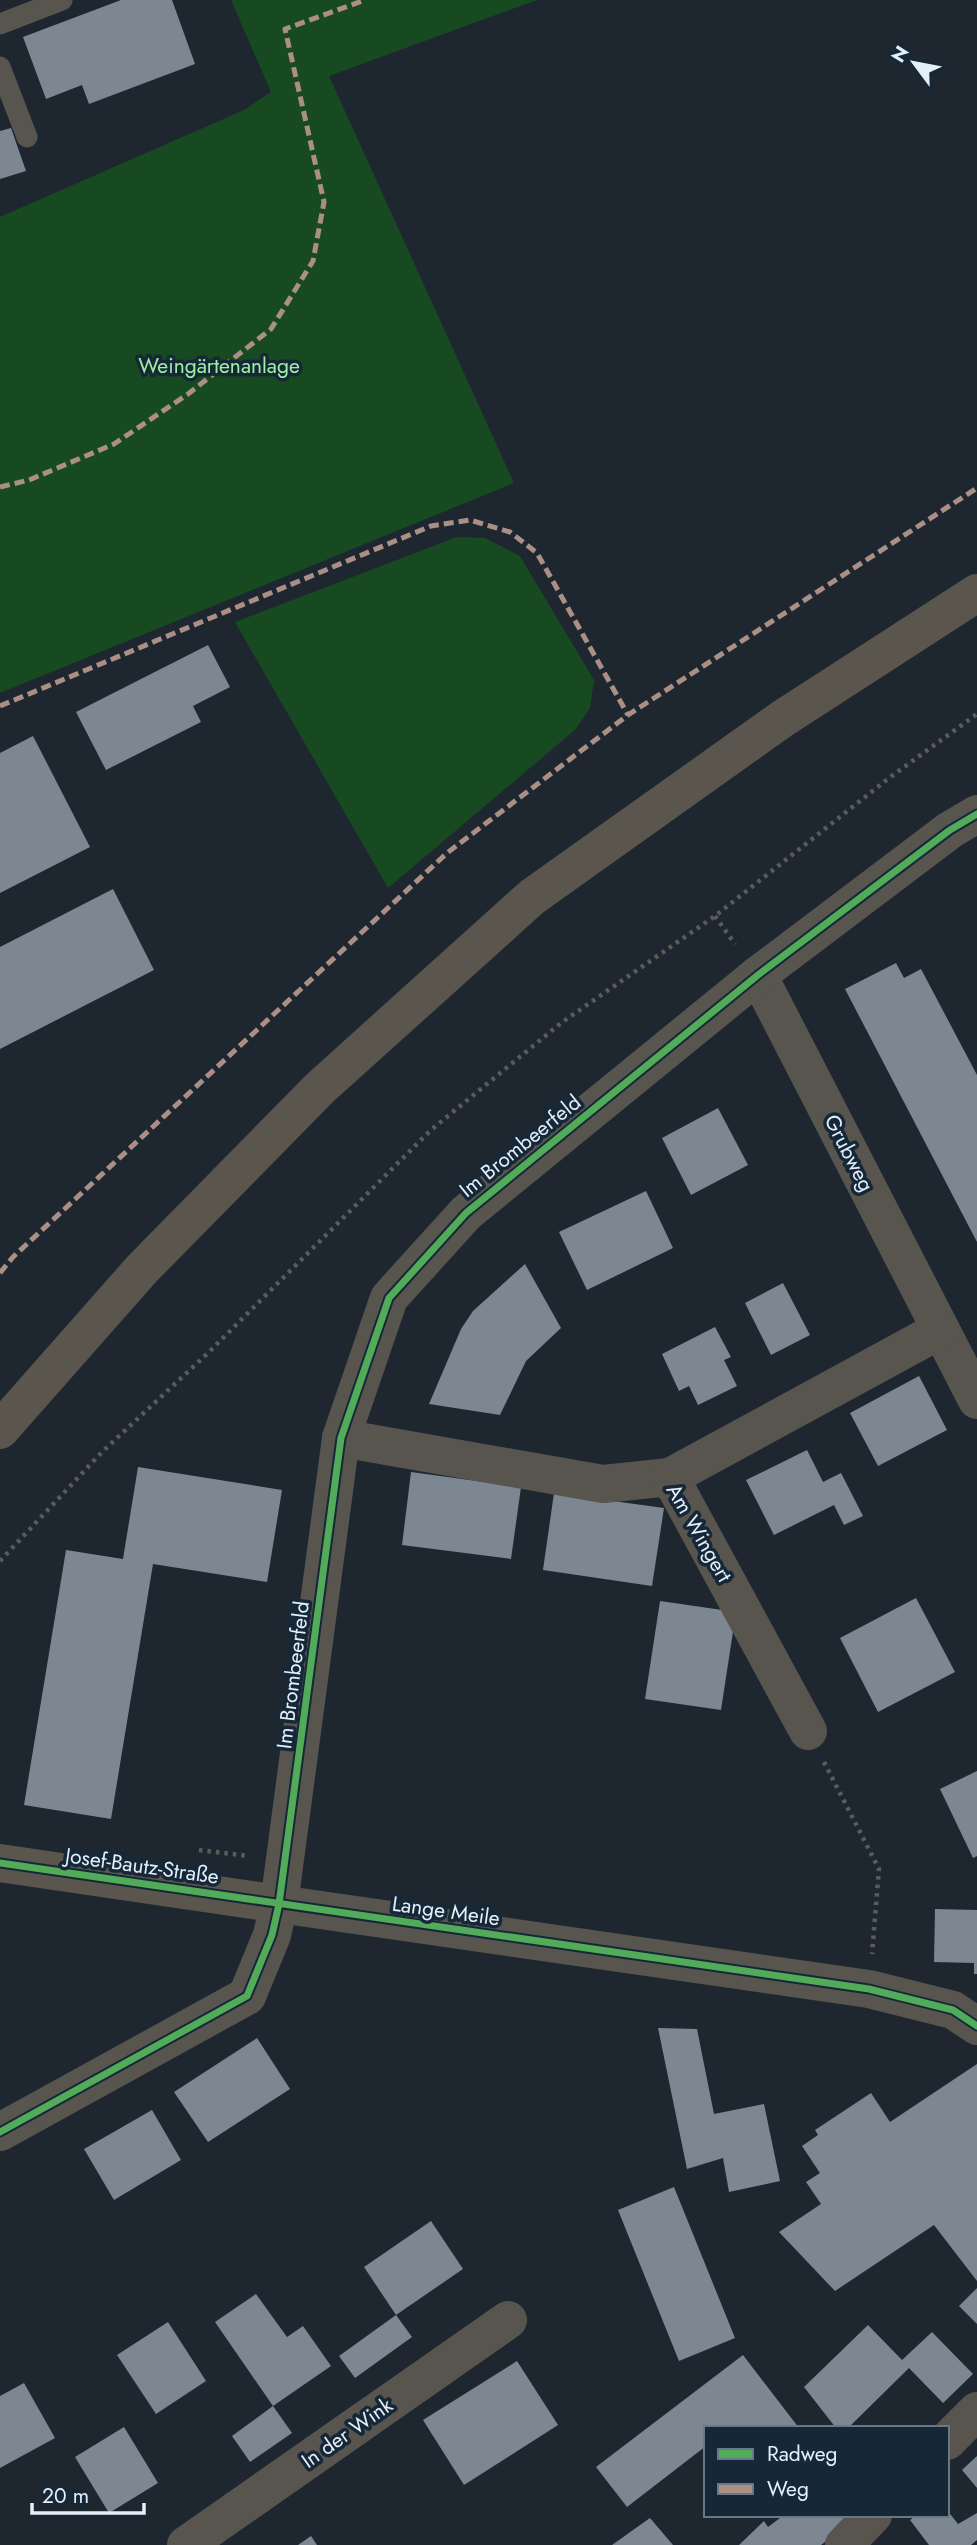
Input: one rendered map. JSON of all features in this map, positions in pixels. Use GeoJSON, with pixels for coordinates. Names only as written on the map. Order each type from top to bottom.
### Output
{"type":"FeatureCollection","features":[{"type":"Feature","properties":{"kind":"main road"},"geometry":{"type":"LineString","coordinates":[[0,1430],[142,1269],[320,1088],[532,897],[782,719],[977,593]]}},
{"type":"Feature","properties":{"kind":"main road","name":"Josef-Bautz-Straße"},"geometry":{"type":"LineString","coordinates":[[0,1863],[279,1904]]}},
{"type":"Feature","properties":{"kind":"street","name":"Im Brombeerfeld"},"geometry":{"type":"LineString","coordinates":[[279,1904],[341,1438],[389,1298],[466,1213],[758,975],[950,830],[977,814]]}},
{"type":"Feature","properties":{"kind":"street","name":"Grubweg"},"geometry":{"type":"LineString","coordinates":[[758,975],[957,1344],[977,1400]]}},
{"type":"Feature","properties":{"kind":"street"},"geometry":{"type":"LineString","coordinates":[[670,1477],[957,1344]]}},
{"type":"Feature","properties":{"kind":"street","name":"Am Wingert"},"geometry":{"type":"LineString","coordinates":[[341,1438],[603,1484],[670,1477],[808,1731]]}},
{"type":"Feature","properties":{"kind":"street"},"geometry":{"type":"LineString","coordinates":[[0,2132],[247,1996],[272,1935],[279,1904]]}},
{"type":"Feature","properties":{"kind":"street","name":"Lange Meile"},"geometry":{"type":"LineString","coordinates":[[279,1904],[869,1989],[953,2010],[977,2026]]}},
{"type":"Feature","properties":{"kind":"street","name":"In der Wink"},"geometry":{"type":"LineString","coordinates":[[186,2545],[508,2320]]}},
{"type":"Feature","properties":{"kind":"street"},"geometry":{"type":"LineString","coordinates":[[949,2439],[977,2411]]}},
{"type":"Feature","properties":{"kind":"lane"},"geometry":{"type":"LineString","coordinates":[[0,24],[62,0]]}},
{"type":"Feature","properties":{"kind":"lane"},"geometry":{"type":"LineString","coordinates":[[0,67],[27,137]]}},
{"type":"Feature","properties":{"kind":"path"},"geometry":{"type":"LineString","coordinates":[[1,1561],[102,1452],[208,1353],[431,1130],[561,1023],[715,916],[889,778],[977,714]]}},
{"type":"Feature","properties":{"kind":"path"},"geometry":{"type":"LineString","coordinates":[[808,1731],[879,1869],[869,1989]]}},
{"type":"Feature","properties":{"kind":"green space","name":"Weingärtenanlage"},"geometry":{"type":"Polygon","coordinates":[[[231,0],[537,0],[329,76],[514,483],[0,693],[0,217],[244,110],[271,92],[231,0]]]}},
{"type":"Feature","properties":{"kind":"green space"},"geometry":{"type":"Polygon","coordinates":[[[457,537],[485,538],[520,556],[594,680],[590,708],[576,729],[388,888],[235,622],[457,537]]]}},
{"type":"Feature","properties":{"kind":"building"},"geometry":{"type":"Polygon","coordinates":[[[121,0],[172,0],[195,64],[89,104],[82,85],[46,99],[23,37],[121,0]]]}},
{"type":"Feature","properties":{"kind":"building"},"geometry":{"type":"Polygon","coordinates":[[[11,128],[26,171],[0,179],[0,131],[11,128]]]}},
{"type":"Feature","properties":{"kind":"building"},"geometry":{"type":"Polygon","coordinates":[[[208,645],[230,687],[193,706],[201,722],[106,770],[76,712],[208,645]]]}},
{"type":"Feature","properties":{"kind":"building"},"geometry":{"type":"Polygon","coordinates":[[[33,736],[90,847],[0,893],[0,753],[33,736]]]}},
{"type":"Feature","properties":{"kind":"building"},"geometry":{"type":"Polygon","coordinates":[[[113,889],[154,970],[0,1049],[0,947],[113,889]]]}},
{"type":"Feature","properties":{"kind":"building"},"geometry":{"type":"Polygon","coordinates":[[[896,963],[904,978],[921,969],[977,1075],[977,1242],[845,989],[896,963]]]}},
{"type":"Feature","properties":{"kind":"building"},"geometry":{"type":"Polygon","coordinates":[[[718,1108],[748,1165],[691,1195],[662,1138],[718,1108]]]}},
{"type":"Feature","properties":{"kind":"building"},"geometry":{"type":"Polygon","coordinates":[[[646,1191],[673,1248],[587,1290],[559,1232],[646,1191]]]}},
{"type":"Feature","properties":{"kind":"building"},"geometry":{"type":"Polygon","coordinates":[[[525,1264],[561,1328],[526,1361],[500,1415],[429,1404],[461,1329],[473,1311],[525,1264]]]}},
{"type":"Feature","properties":{"kind":"building"},"geometry":{"type":"Polygon","coordinates":[[[783,1283],[810,1335],[771,1355],[745,1303],[783,1283]]]}},
{"type":"Feature","properties":{"kind":"building"},"geometry":{"type":"Polygon","coordinates":[[[715,1327],[731,1357],[724,1360],[737,1386],[698,1405],[689,1386],[679,1391],[662,1354],[715,1327]]]}},
{"type":"Feature","properties":{"kind":"building"},"geometry":{"type":"Polygon","coordinates":[[[919,1376],[947,1430],[878,1466],[850,1413],[919,1376]]]}},
{"type":"Feature","properties":{"kind":"building"},"geometry":{"type":"Polygon","coordinates":[[[807,1450],[823,1482],[841,1473],[863,1516],[844,1525],[834,1505],[774,1535],[746,1480],[807,1450]]]}},
{"type":"Feature","properties":{"kind":"building"},"geometry":{"type":"Polygon","coordinates":[[[138,1467],[282,1490],[267,1582],[153,1564],[111,1819],[24,1805],[66,1550],[123,1559],[138,1467]]]}},
{"type":"Feature","properties":{"kind":"building"},"geometry":{"type":"Polygon","coordinates":[[[411,1472],[521,1487],[511,1559],[402,1545],[411,1472]]]}},
{"type":"Feature","properties":{"kind":"building"},"geometry":{"type":"Polygon","coordinates":[[[554,1493],[664,1508],[652,1586],[543,1570],[554,1493]]]}},
{"type":"Feature","properties":{"kind":"building"},"geometry":{"type":"Polygon","coordinates":[[[916,1598],[955,1672],[878,1712],[840,1638],[916,1598]]]}},
{"type":"Feature","properties":{"kind":"building"},"geometry":{"type":"Polygon","coordinates":[[[660,1601],[736,1612],[721,1710],[645,1699],[660,1601]]]}},
{"type":"Feature","properties":{"kind":"building"},"geometry":{"type":"Polygon","coordinates":[[[977,1771],[977,1856],[973,1858],[940,1789],[977,1771]]]}},
{"type":"Feature","properties":{"kind":"building"},"geometry":{"type":"Polygon","coordinates":[[[935,1909],[977,1910],[977,1974],[974,1974],[974,1963],[934,1962],[935,1909]]]}},
{"type":"Feature","properties":{"kind":"building"},"geometry":{"type":"Polygon","coordinates":[[[658,2028],[697,2029],[714,2114],[764,2104],[780,2181],[729,2192],[723,2158],[687,2169],[658,2028]]]}},
{"type":"Feature","properties":{"kind":"building"},"geometry":{"type":"Polygon","coordinates":[[[257,2038],[290,2089],[208,2142],[174,2092],[257,2038]]]}},
{"type":"Feature","properties":{"kind":"building"},"geometry":{"type":"Polygon","coordinates":[[[977,2064],[977,2281],[934,2225],[835,2291],[779,2232],[821,2204],[806,2182],[820,2173],[802,2146],[818,2135],[815,2130],[871,2093],[890,2122],[977,2064]]]}},
{"type":"Feature","properties":{"kind":"building"},"geometry":{"type":"Polygon","coordinates":[[[152,2110],[181,2160],[114,2200],[84,2149],[152,2110]]]}},
{"type":"Feature","properties":{"kind":"building"},"geometry":{"type":"Polygon","coordinates":[[[674,2187],[735,2338],[679,2361],[618,2210],[674,2187]]]}},
{"type":"Feature","properties":{"kind":"building"},"geometry":{"type":"Polygon","coordinates":[[[431,2221],[463,2269],[396,2315],[364,2267],[431,2221]]]}},
{"type":"Feature","properties":{"kind":"building"},"geometry":{"type":"Polygon","coordinates":[[[977,2288],[977,2324],[959,2306],[977,2288]]]}},
{"type":"Feature","properties":{"kind":"building"},"geometry":{"type":"Polygon","coordinates":[[[256,2294],[287,2337],[303,2326],[331,2366],[273,2406],[215,2322],[256,2294]]]}},
{"type":"Feature","properties":{"kind":"building"},"geometry":{"type":"Polygon","coordinates":[[[396,2315],[412,2337],[355,2378],[339,2356],[396,2315]]]}},
{"type":"Feature","properties":{"kind":"building"},"geometry":{"type":"Polygon","coordinates":[[[168,2322],[206,2381],[156,2414],[117,2355],[168,2322]]]}},
{"type":"Feature","properties":{"kind":"building"},"geometry":{"type":"Polygon","coordinates":[[[868,2325],[902,2360],[932,2332],[973,2374],[943,2403],[909,2368],[850,2426],[834,2426],[804,2387],[868,2325]]]}},
{"type":"Feature","properties":{"kind":"building"},"geometry":{"type":"Polygon","coordinates":[[[743,2355],[797,2426],[704,2426],[704,2448],[627,2507],[596,2467],[743,2355]]]}},
{"type":"Feature","properties":{"kind":"building"},"geometry":{"type":"Polygon","coordinates":[[[517,2361],[558,2425],[464,2485],[423,2420],[517,2361]]]}},
{"type":"Feature","properties":{"kind":"building"},"geometry":{"type":"Polygon","coordinates":[[[24,2383],[55,2438],[0,2468],[0,2396],[24,2383]]]}},
{"type":"Feature","properties":{"kind":"building"},"geometry":{"type":"Polygon","coordinates":[[[273,2406],[292,2433],[250,2462],[232,2436],[273,2406]]]}},
{"type":"Feature","properties":{"kind":"building"},"geometry":{"type":"Polygon","coordinates":[[[124,2427],[158,2483],[109,2513],[75,2457],[124,2427]]]}},
{"type":"Feature","properties":{"kind":"building"},"geometry":{"type":"Polygon","coordinates":[[[977,2456],[977,2488],[962,2470],[977,2456]]]}},
{"type":"Feature","properties":{"kind":"building"},"geometry":{"type":"Polygon","coordinates":[[[949,2513],[958,2524],[977,2513],[977,2540],[971,2545],[929,2545],[910,2520],[914,2517],[949,2517],[949,2513]]]}},
{"type":"Feature","properties":{"kind":"building"},"geometry":{"type":"Polygon","coordinates":[[[781,2517],[857,2517],[821,2545],[739,2545],[764,2521],[768,2527],[781,2517]]]}},
{"type":"Feature","properties":{"kind":"building"},"geometry":{"type":"Polygon","coordinates":[[[650,2518],[673,2545],[612,2545],[650,2518]]]}},
{"type":"Feature","properties":{"kind":"building"},"geometry":{"type":"Polygon","coordinates":[[[311,2536],[317,2545],[298,2545],[311,2536]]]}},
{"type":"Feature","properties":{"kind":"marked path"},"geometry":{"type":"LineString","coordinates":[[0,487],[29,480],[114,444],[188,394],[271,329],[313,261],[324,202],[285,29],[365,0]]}},
{"type":"Feature","properties":{"kind":"marked path"},"geometry":{"type":"LineString","coordinates":[[0,1273],[13,1257],[447,853],[628,715],[977,488]]}},
{"type":"Feature","properties":{"kind":"marked path"},"geometry":{"type":"LineString","coordinates":[[0,706],[431,526],[470,520],[510,532],[537,553],[628,715]]}},
{"type":"Feature","properties":{"kind":"cycle path"},"geometry":{"type":"LineString","coordinates":[[0,2132],[247,1996],[272,1935],[279,1904],[341,1438],[389,1298],[466,1213],[758,975],[950,830],[977,814]]}},
{"type":"Feature","properties":{"kind":"cycle path"},"geometry":{"type":"LineString","coordinates":[[0,1863],[869,1989],[953,2010],[977,2026]]}}]}
